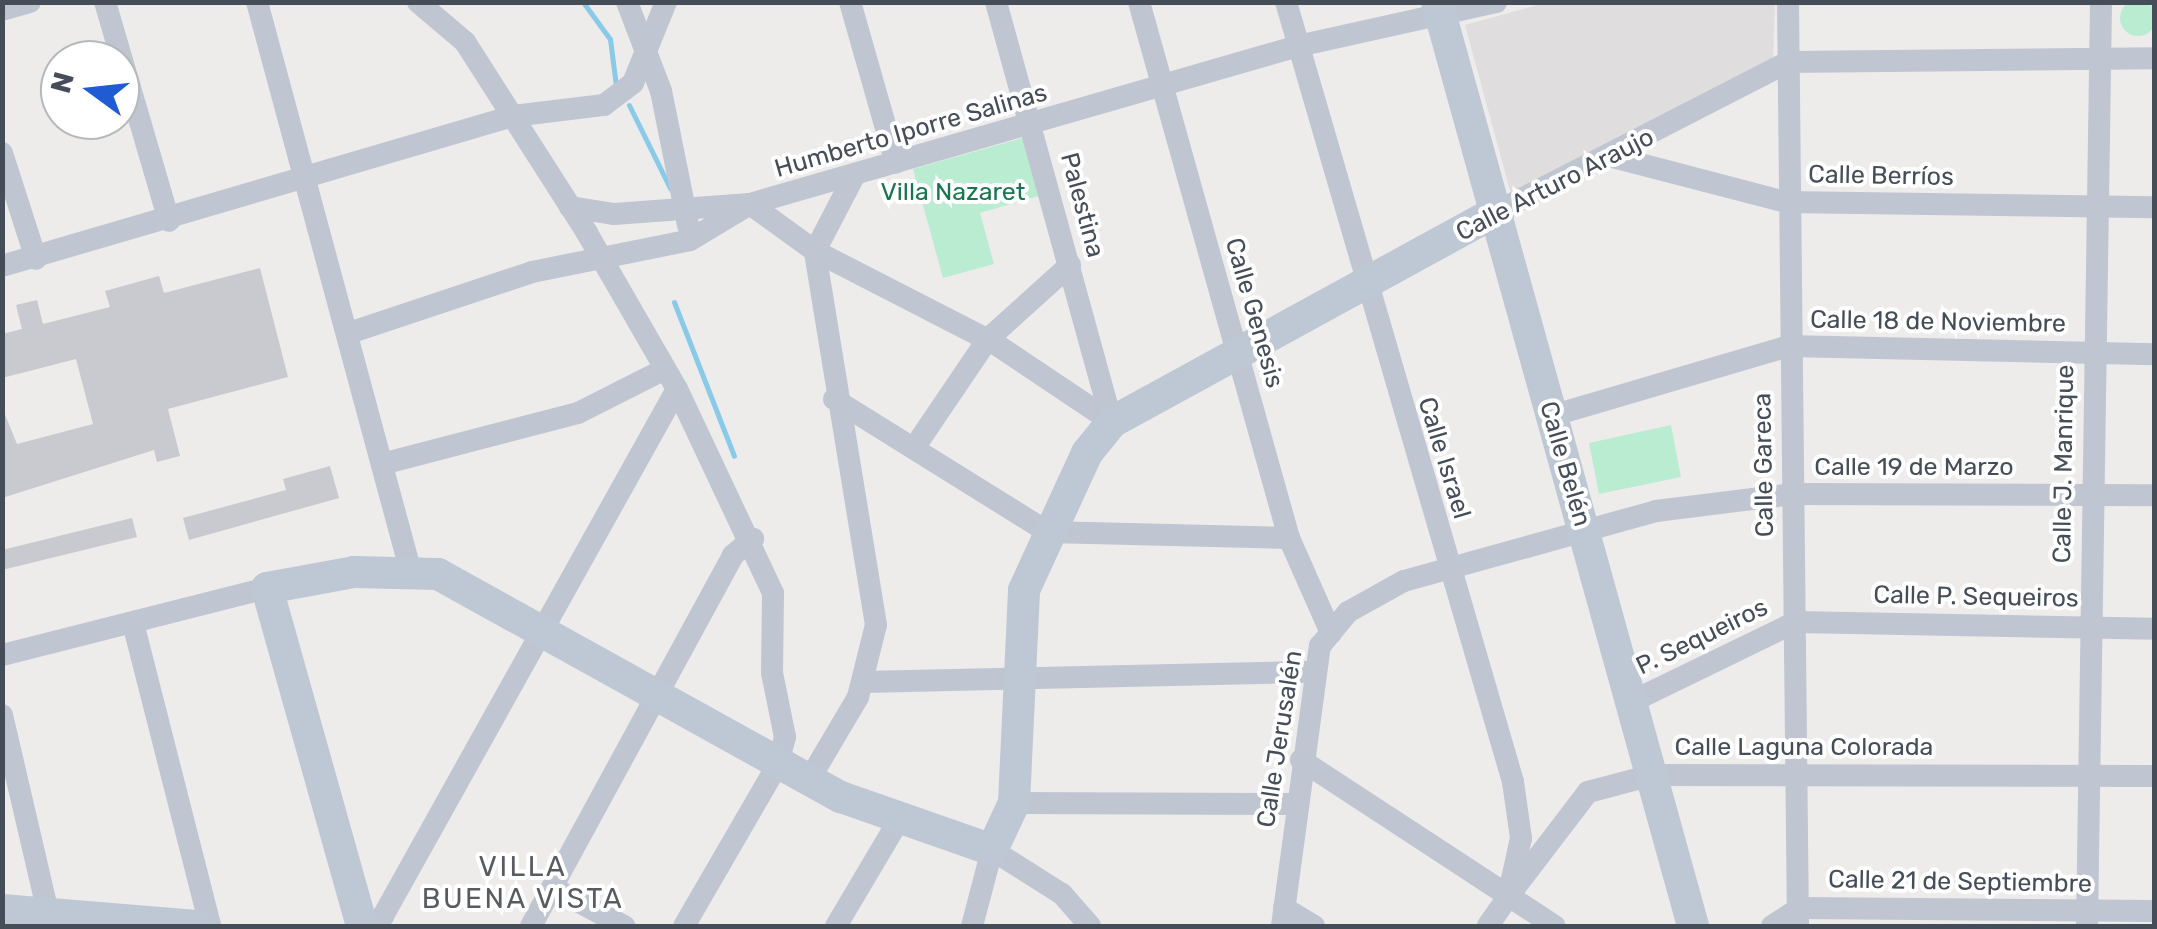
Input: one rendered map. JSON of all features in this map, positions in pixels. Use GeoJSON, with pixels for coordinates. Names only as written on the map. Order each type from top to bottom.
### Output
{"type":"FeatureCollection","features":[{"type":"Feature","properties":{"kind":"street"},"geometry":{"type":"LineString","coordinates":[[2,10],[30,2]]}},
{"type":"Feature","properties":{"kind":"street"},"geometry":{"type":"LineString","coordinates":[[105,2],[169,220]]}},
{"type":"Feature","properties":{"kind":"street"},"geometry":{"type":"LineString","coordinates":[[257,2],[312,182],[410,569]]}},
{"type":"Feature","properties":{"kind":"street"},"geometry":{"type":"LineString","coordinates":[[418,2],[464,42],[570,207],[671,379],[753,539],[772,592],[772,673],[785,737],[778,764],[684,926]]}},
{"type":"Feature","properties":{"kind":"street"},"geometry":{"type":"LineString","coordinates":[[627,2],[649,57],[690,240]]}},
{"type":"Feature","properties":{"kind":"street"},"geometry":{"type":"LineString","coordinates":[[2,266],[36,260],[312,182],[513,116],[604,104],[649,57],[666,2]]}},
{"type":"Feature","properties":{"kind":"street"},"geometry":{"type":"LineString","coordinates":[[850,2],[896,163]]}},
{"type":"Feature","properties":{"kind":"street","name":"Palestina"},"geometry":{"type":"LineString","coordinates":[[996,2],[1112,422]]}},
{"type":"Feature","properties":{"kind":"street","name":"Calle Genesis"},"geometry":{"type":"LineString","coordinates":[[1139,2],[1289,538],[1330,634]]}},
{"type":"Feature","properties":{"kind":"street","name":"Calle Israel"},"geometry":{"type":"LineString","coordinates":[[1286,2],[1364,289],[1513,782],[1520,838],[1508,896],[1488,926]]}},
{"type":"Feature","properties":{"kind":"street","name":"Humberto Iporre Salinas"},"geometry":{"type":"LineString","coordinates":[[349,333],[599,257],[690,240],[750,204],[1032,126],[1298,46],[1438,11],[1496,2]]}},
{"type":"Feature","properties":{"kind":"street","name":"Calle Gareca"},"geometry":{"type":"LineString","coordinates":[[1788,2],[1786,202],[1799,917]]}},
{"type":"Feature","properties":{"kind":"street","name":"Calle J. Manrique"},"geometry":{"type":"LineString","coordinates":[[2087,919],[2090,494],[2101,2]]}},
{"type":"Feature","properties":{"kind":"street","name":"Calle Belén"},"geometry":{"type":"LineString","coordinates":[[1438,11],[1500,210],[1551,416],[1692,926]]}},
{"type":"Feature","properties":{"kind":"street","name":"Calle Arturo Araujo"},"geometry":{"type":"LineString","coordinates":[[1014,803],[1024,590],[1048,532],[1112,422],[1237,350],[1364,289],[1500,210],[1613,157],[1788,62],[2154,58]]}},
{"type":"Feature","properties":{"kind":"street"},"geometry":{"type":"LineString","coordinates":[[2,153],[36,260]]}},
{"type":"Feature","properties":{"kind":"street","name":"Calle Berríos"},"geometry":{"type":"LineString","coordinates":[[1613,157],[1786,202],[2154,207]]}},
{"type":"Feature","properties":{"kind":"street"},"geometry":{"type":"LineString","coordinates":[[809,780],[864,682],[876,625],[834,399],[815,251],[855,174]]}},
{"type":"Feature","properties":{"kind":"street"},"geometry":{"type":"LineString","coordinates":[[570,207],[686,210],[750,204],[815,251],[987,340],[1112,422]]}},
{"type":"Feature","properties":{"kind":"street"},"geometry":{"type":"LineString","coordinates":[[914,448],[987,340],[1070,265]]}},
{"type":"Feature","properties":{"kind":"street","name":"Calle 18 de Noviembre"},"geometry":{"type":"LineString","coordinates":[[1551,416],[1789,346],[2154,354]]}},
{"type":"Feature","properties":{"kind":"street"},"geometry":{"type":"LineString","coordinates":[[382,464],[578,413],[671,379]]}},
{"type":"Feature","properties":{"kind":"street"},"geometry":{"type":"LineString","coordinates":[[268,588],[364,926],[383,916],[544,627],[671,379]]}},
{"type":"Feature","properties":{"kind":"street"},"geometry":{"type":"LineString","coordinates":[[834,399],[1048,532],[1289,538]]}},
{"type":"Feature","properties":{"kind":"street","name":"Calle Jerusalén"},"geometry":{"type":"LineString","coordinates":[[1283,917],[1315,672],[1330,634],[1348,612],[1404,581],[1656,511],[1792,494]]}},
{"type":"Feature","properties":{"kind":"street","name":"Calle 19 de Marzo"},"geometry":{"type":"LineString","coordinates":[[1792,494],[2154,495]]}},
{"type":"Feature","properties":{"kind":"street"},"geometry":{"type":"LineString","coordinates":[[531,926],[733,555],[753,539]]}},
{"type":"Feature","properties":{"kind":"street"},"geometry":{"type":"LineString","coordinates":[[2,655],[268,588],[410,569],[486,593],[809,780],[992,850],[1062,894],[1090,926]]}},
{"type":"Feature","properties":{"kind":"street","name":"Calle P. Sequeiros"},"geometry":{"type":"LineString","coordinates":[[1796,622],[2154,628]]}},
{"type":"Feature","properties":{"kind":"street","name":"P. Sequeiros"},"geometry":{"type":"LineString","coordinates":[[1633,702],[1796,622]]}},
{"type":"Feature","properties":{"kind":"street"},"geometry":{"type":"LineString","coordinates":[[133,623],[210,926]]}},
{"type":"Feature","properties":{"kind":"street"},"geometry":{"type":"LineString","coordinates":[[864,682],[1315,672]]}},
{"type":"Feature","properties":{"kind":"street"},"geometry":{"type":"LineString","coordinates":[[2,715],[51,922]]}},
{"type":"Feature","properties":{"kind":"street"},"geometry":{"type":"LineString","coordinates":[[1301,760],[1556,926]]}},
{"type":"Feature","properties":{"kind":"street","name":"Calle Laguna Colorada"},"geometry":{"type":"LineString","coordinates":[[1508,896],[1588,792],[1652,775],[2154,776]]}},
{"type":"Feature","properties":{"kind":"street"},"geometry":{"type":"LineString","coordinates":[[972,926],[992,850],[1014,803],[1296,804]]}},
{"type":"Feature","properties":{"kind":"street"},"geometry":{"type":"LineString","coordinates":[[836,926],[900,818]]}},
{"type":"Feature","properties":{"kind":"street"},"geometry":{"type":"LineString","coordinates":[[552,888],[624,926]]}},
{"type":"Feature","properties":{"kind":"street"},"geometry":{"type":"LineString","coordinates":[[2,910],[51,922],[196,926]]}},
{"type":"Feature","properties":{"kind":"street","name":"Calle 21 de Septiembre"},"geometry":{"type":"LineString","coordinates":[[1772,926],[1799,917],[2087,919],[2154,912]]}},
{"type":"Feature","properties":{"kind":"street"},"geometry":{"type":"LineString","coordinates":[[1283,917],[1314,926]]}},
{"type":"Feature","properties":{"kind":"shaded area"},"geometry":{"type":"Polygon","coordinates":[[[1545,3],[1775,3],[1773,60],[1511,194],[1465,25],[1545,3]]]}},
{"type":"Feature","properties":{"kind":"green space"},"geometry":{"type":"Polygon","coordinates":[[[2138,0],[2151,5],[2156,18],[2151,31],[2138,36],[2125,31],[2120,18],[2125,5],[2138,0]]]}},
{"type":"Feature","properties":{"kind":"green space","name":"Villa Nazaret"},"geometry":{"type":"Polygon","coordinates":[[[1026,137],[1042,195],[980,213],[994,264],[943,278],[913,169],[1026,137]]]}},
{"type":"Feature","properties":{"kind":"green space"},"geometry":{"type":"Polygon","coordinates":[[[1671,425],[1681,477],[1599,494],[1589,443],[1671,425]]]}},
{"type":"Feature","properties":{"kind":"building"},"geometry":{"type":"Polygon","coordinates":[[[260,268],[288,377],[168,409],[180,456],[157,462],[154,450],[2,498],[2,407],[17,444],[93,424],[76,359],[2,378],[2,334],[22,329],[16,305],[37,300],[43,324],[110,307],[105,291],[159,276],[164,293],[260,268]]]}},
{"type":"Feature","properties":{"kind":"building"},"geometry":{"type":"Polygon","coordinates":[[[330,466],[339,498],[189,540],[183,518],[286,490],[283,479],[330,466]]]}},
{"type":"Feature","properties":{"kind":"building"},"geometry":{"type":"Polygon","coordinates":[[[132,518],[137,537],[2,570],[2,550],[132,518]]]}},
{"type":"Feature","properties":{"kind":"waterway"},"geometry":{"type":"LineString","coordinates":[[583,2],[610,39],[616,86]]}},
{"type":"Feature","properties":{"kind":"waterway"},"geometry":{"type":"LineString","coordinates":[[629,105],[670,188]]}},
{"type":"Feature","properties":{"kind":"waterway"},"geometry":{"type":"LineString","coordinates":[[674,302],[734,456]]}},
{"type":"Feature","properties":{"kind":"district","name":"VILLA BUENA VISTA"},"geometry":{"type":"Point","coordinates":[523,883]}}]}
